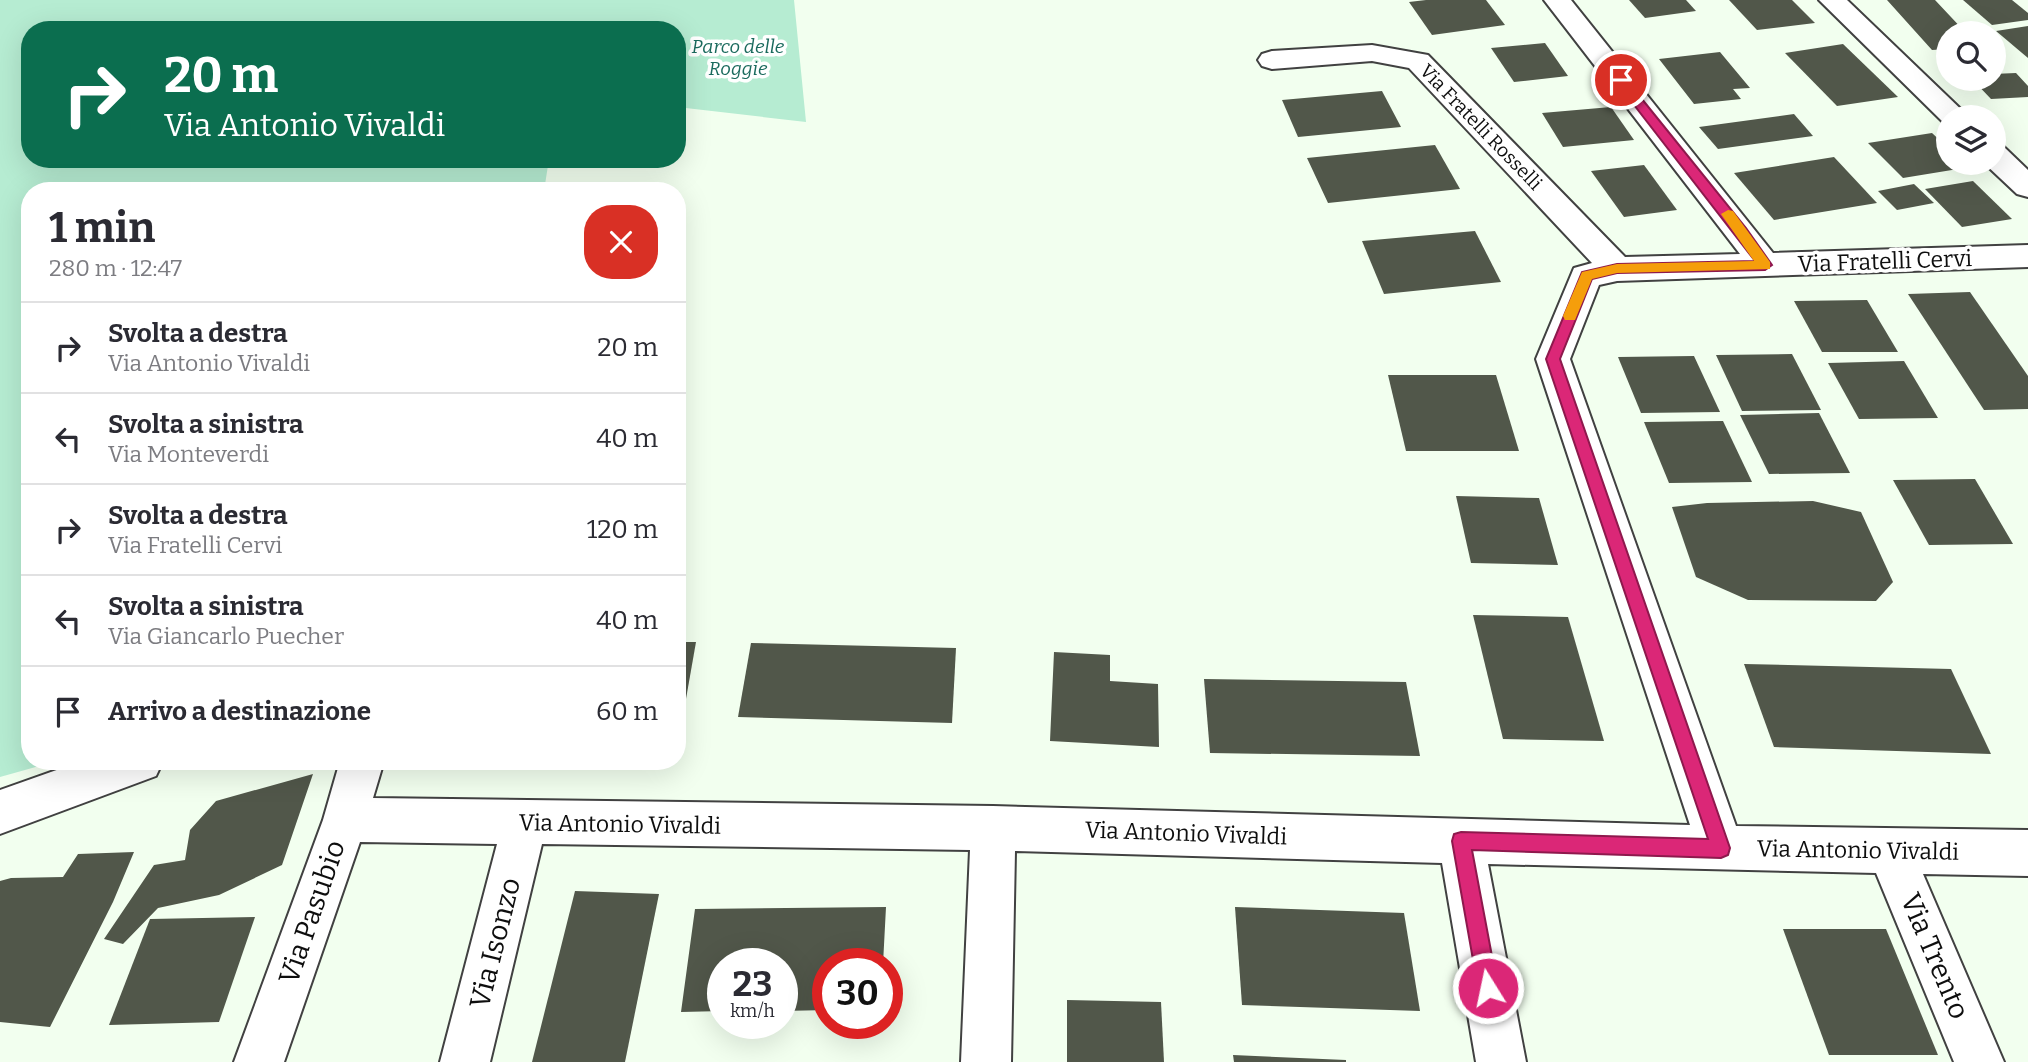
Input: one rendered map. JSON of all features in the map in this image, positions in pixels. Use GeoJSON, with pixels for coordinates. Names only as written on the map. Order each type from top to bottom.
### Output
{"type":"FeatureCollection","features":[{"type":"Feature","properties":{"kind":"street"},"geometry":{"type":"LineString","coordinates":[[1557,0],[1742,232],[1765,265]]}},
{"type":"Feature","properties":{"kind":"street"},"geometry":{"type":"LineString","coordinates":[[1832,0],[1942,105]]}},
{"type":"Feature","properties":{"kind":"street","name":"Via Fratelli Rosselli"},"geometry":{"type":"LineString","coordinates":[[1272,60],[1372,53],[1418,61],[1617,268]]}},
{"type":"Feature","properties":{"kind":"street"},"geometry":{"type":"LineString","coordinates":[[2006,166],[2028,187]]}},
{"type":"Feature","properties":{"kind":"street","name":"Via Fratelli Cervi"},"geometry":{"type":"LineString","coordinates":[[1721,848],[1553,359],[1586,276],[1617,268],[2028,256]]}},
{"type":"Feature","properties":{"kind":"street"},"geometry":{"type":"LineString","coordinates":[[0,812],[116,770]]}},
{"type":"Feature","properties":{"kind":"street","name":"Via Pasubio"},"geometry":{"type":"LineString","coordinates":[[260,1062],[345,820],[359,770]]}},
{"type":"Feature","properties":{"kind":"street","name":"Via Antonio Vivaldi"},"geometry":{"type":"LineString","coordinates":[[345,820],[993,828],[1721,848],[2028,853]]}},
{"type":"Feature","properties":{"kind":"street","name":"Via Isonzo"},"geometry":{"type":"LineString","coordinates":[[465,1062],[525,823]]}},
{"type":"Feature","properties":{"kind":"street"},"geometry":{"type":"LineString","coordinates":[[986,1062],[993,828]]}},
{"type":"Feature","properties":{"kind":"street"},"geometry":{"type":"LineString","coordinates":[[1461,841],[1501,1062]]}},
{"type":"Feature","properties":{"kind":"street","name":"Via Trento"},"geometry":{"type":"LineString","coordinates":[[1890,851],[1979,1062]]}},
{"type":"Feature","properties":{"kind":"green space","name":"Parco delle Roggie"},"geometry":{"type":"Polygon","coordinates":[[[0,0],[794,0],[806,122],[686,108],[686,21],[21,21],[21,168],[548,168],[545,182],[21,182],[21,770],[25,770],[0,777],[0,0]]]}},
{"type":"Feature","properties":{"kind":"building"},"geometry":{"type":"Polygon","coordinates":[[[1486,0],[1505,25],[1432,35],[1409,2],[1486,0]]]}},
{"type":"Feature","properties":{"kind":"building"},"geometry":{"type":"Polygon","coordinates":[[[1629,0],[1686,0],[1696,11],[1645,18],[1629,0]]]}},
{"type":"Feature","properties":{"kind":"building"},"geometry":{"type":"Polygon","coordinates":[[[1729,0],[1792,0],[1815,23],[1757,30],[1729,0]]]}},
{"type":"Feature","properties":{"kind":"building"},"geometry":{"type":"Polygon","coordinates":[[[1887,0],[1935,0],[1955,21],[1936,21],[1936,50],[1932,50],[1887,0]]]}},
{"type":"Feature","properties":{"kind":"building"},"geometry":{"type":"Polygon","coordinates":[[[1963,0],[2012,0],[2028,13],[2028,20],[2006,23],[1987,21],[1963,0]]]}},
{"type":"Feature","properties":{"kind":"building"},"geometry":{"type":"Polygon","coordinates":[[[2028,26],[2028,58],[2006,39],[2006,29],[2028,26]]]}},
{"type":"Feature","properties":{"kind":"building"},"geometry":{"type":"Polygon","coordinates":[[[1545,43],[1568,76],[1514,82],[1491,48],[1545,43]]]}},
{"type":"Feature","properties":{"kind":"building"},"geometry":{"type":"Polygon","coordinates":[[[1843,44],[1898,97],[1837,106],[1785,53],[1843,44]]]}},
{"type":"Feature","properties":{"kind":"building"},"geometry":{"type":"Polygon","coordinates":[[[1720,52],[1750,88],[1733,89],[1741,99],[1694,104],[1659,59],[1720,52]]]}},
{"type":"Feature","properties":{"kind":"building"},"geometry":{"type":"Polygon","coordinates":[[[2006,73],[2016,73],[2028,86],[2028,97],[1991,99],[1983,91],[2006,91],[2006,73]]]}},
{"type":"Feature","properties":{"kind":"building"},"geometry":{"type":"Polygon","coordinates":[[[1382,91],[1401,127],[1298,137],[1282,100],[1382,91]]]}},
{"type":"Feature","properties":{"kind":"building"},"geometry":{"type":"Polygon","coordinates":[[[1611,107],[1634,140],[1563,147],[1542,113],[1611,107]]]}},
{"type":"Feature","properties":{"kind":"building"},"geometry":{"type":"Polygon","coordinates":[[[1794,114],[1813,136],[1718,149],[1699,127],[1794,114]]]}},
{"type":"Feature","properties":{"kind":"building"},"geometry":{"type":"Polygon","coordinates":[[[1932,133],[1936,137],[1936,173],[1903,178],[1868,143],[1932,133]]]}},
{"type":"Feature","properties":{"kind":"building"},"geometry":{"type":"Polygon","coordinates":[[[1435,145],[1460,189],[1328,203],[1307,158],[1435,145]]]}},
{"type":"Feature","properties":{"kind":"building"},"geometry":{"type":"Polygon","coordinates":[[[1834,157],[1877,203],[1774,220],[1734,173],[1834,157]]]}},
{"type":"Feature","properties":{"kind":"building"},"geometry":{"type":"Polygon","coordinates":[[[1644,165],[1677,210],[1624,217],[1591,171],[1644,165]]]}},
{"type":"Feature","properties":{"kind":"building"},"geometry":{"type":"Polygon","coordinates":[[[1973,181],[2012,219],[1962,227],[1925,189],[1973,181]]]}},
{"type":"Feature","properties":{"kind":"building"},"geometry":{"type":"Polygon","coordinates":[[[1914,184],[1934,203],[1897,210],[1878,191],[1914,184]]]}},
{"type":"Feature","properties":{"kind":"building"},"geometry":{"type":"Polygon","coordinates":[[[1475,231],[1501,282],[1384,294],[1362,241],[1475,231]]]}},
{"type":"Feature","properties":{"kind":"building"},"geometry":{"type":"Polygon","coordinates":[[[1970,292],[2028,376],[2028,409],[1984,410],[1908,294],[1970,292]]]}},
{"type":"Feature","properties":{"kind":"building"},"geometry":{"type":"Polygon","coordinates":[[[1867,300],[1898,352],[1822,352],[1794,301],[1867,300]]]}},
{"type":"Feature","properties":{"kind":"building"},"geometry":{"type":"Polygon","coordinates":[[[1792,354],[1821,410],[1742,411],[1716,355],[1792,354]]]}},
{"type":"Feature","properties":{"kind":"building"},"geometry":{"type":"Polygon","coordinates":[[[1694,356],[1720,412],[1641,413],[1618,357],[1694,356]]]}},
{"type":"Feature","properties":{"kind":"building"},"geometry":{"type":"Polygon","coordinates":[[[1904,361],[1938,418],[1859,419],[1828,363],[1904,361]]]}},
{"type":"Feature","properties":{"kind":"building"},"geometry":{"type":"Polygon","coordinates":[[[1388,375],[1496,375],[1519,451],[1406,451],[1388,375]]]}},
{"type":"Feature","properties":{"kind":"building"},"geometry":{"type":"Polygon","coordinates":[[[1819,413],[1850,473],[1769,474],[1740,415],[1819,413]]]}},
{"type":"Feature","properties":{"kind":"building"},"geometry":{"type":"Polygon","coordinates":[[[1723,421],[1752,482],[1669,483],[1644,422],[1723,421]]]}},
{"type":"Feature","properties":{"kind":"building"},"geometry":{"type":"Polygon","coordinates":[[[1975,479],[2013,544],[1929,545],[1893,480],[1975,479]]]}},
{"type":"Feature","properties":{"kind":"building"},"geometry":{"type":"Polygon","coordinates":[[[1456,496],[1539,498],[1558,565],[1471,563],[1456,496]]]}},
{"type":"Feature","properties":{"kind":"building"},"geometry":{"type":"Polygon","coordinates":[[[1813,501],[1861,512],[1893,582],[1876,601],[1748,600],[1696,577],[1672,507],[1707,503],[1813,501]]]}},
{"type":"Feature","properties":{"kind":"building"},"geometry":{"type":"Polygon","coordinates":[[[1473,615],[1568,617],[1604,741],[1503,739],[1473,615]]]}},
{"type":"Feature","properties":{"kind":"building"},"geometry":{"type":"Polygon","coordinates":[[[686,642],[696,642],[686,699],[686,642]]]}},
{"type":"Feature","properties":{"kind":"building"},"geometry":{"type":"Polygon","coordinates":[[[751,643],[956,648],[952,723],[738,717],[751,643]]]}},
{"type":"Feature","properties":{"kind":"building"},"geometry":{"type":"Polygon","coordinates":[[[1054,652],[1110,655],[1110,681],[1158,684],[1159,747],[1050,741],[1054,652]]]}},
{"type":"Feature","properties":{"kind":"building"},"geometry":{"type":"Polygon","coordinates":[[[1744,664],[1951,669],[1991,754],[1774,747],[1744,664]]]}},
{"type":"Feature","properties":{"kind":"building"},"geometry":{"type":"Polygon","coordinates":[[[1204,679],[1406,682],[1420,756],[1210,753],[1204,679]]]}},
{"type":"Feature","properties":{"kind":"building"},"geometry":{"type":"Polygon","coordinates":[[[313,774],[282,865],[219,895],[158,908],[123,944],[104,939],[154,865],[185,860],[190,830],[216,801],[313,774]]]}},
{"type":"Feature","properties":{"kind":"building"},"geometry":{"type":"Polygon","coordinates":[[[134,852],[113,902],[50,1027],[0,1022],[0,881],[11,878],[63,877],[78,854],[134,852]]]}},
{"type":"Feature","properties":{"kind":"building"},"geometry":{"type":"Polygon","coordinates":[[[575,891],[659,894],[625,1062],[532,1062],[575,891]]]}},
{"type":"Feature","properties":{"kind":"building"},"geometry":{"type":"Polygon","coordinates":[[[886,907],[884,948],[812,948],[812,1010],[798,1011],[798,948],[707,948],[707,1011],[681,1012],[695,909],[886,907]]]}},
{"type":"Feature","properties":{"kind":"building"},"geometry":{"type":"Polygon","coordinates":[[[1235,907],[1404,913],[1420,1011],[1242,1005],[1235,907]]]}},
{"type":"Feature","properties":{"kind":"building"},"geometry":{"type":"Polygon","coordinates":[[[255,917],[219,1022],[109,1025],[150,919],[255,917]]]}},
{"type":"Feature","properties":{"kind":"building"},"geometry":{"type":"Polygon","coordinates":[[[1783,929],[1886,929],[1938,1055],[1829,1055],[1783,929]]]}},
{"type":"Feature","properties":{"kind":"building"},"geometry":{"type":"Polygon","coordinates":[[[1067,1000],[1161,1002],[1164,1062],[1067,1062],[1067,1000]]]}},
{"type":"Feature","properties":{"kind":"building"},"geometry":{"type":"Polygon","coordinates":[[[1233,1055],[1346,1060],[1346,1062],[1234,1062],[1233,1055]]]}},
{"type":"Feature","properties":{"kind":"slow traffic"},"geometry":{"type":"LineString","coordinates":[[1570,316],[1586,276],[1617,268],[1765,265],[1728,214]]}},
{"type":"Feature","properties":{"kind":"route"},"geometry":{"type":"LineString","coordinates":[[1488,988],[1461,841],[1721,848],[1553,359],[1586,276],[1617,268],[1765,265],[1742,232],[1621,80]]}}]}
